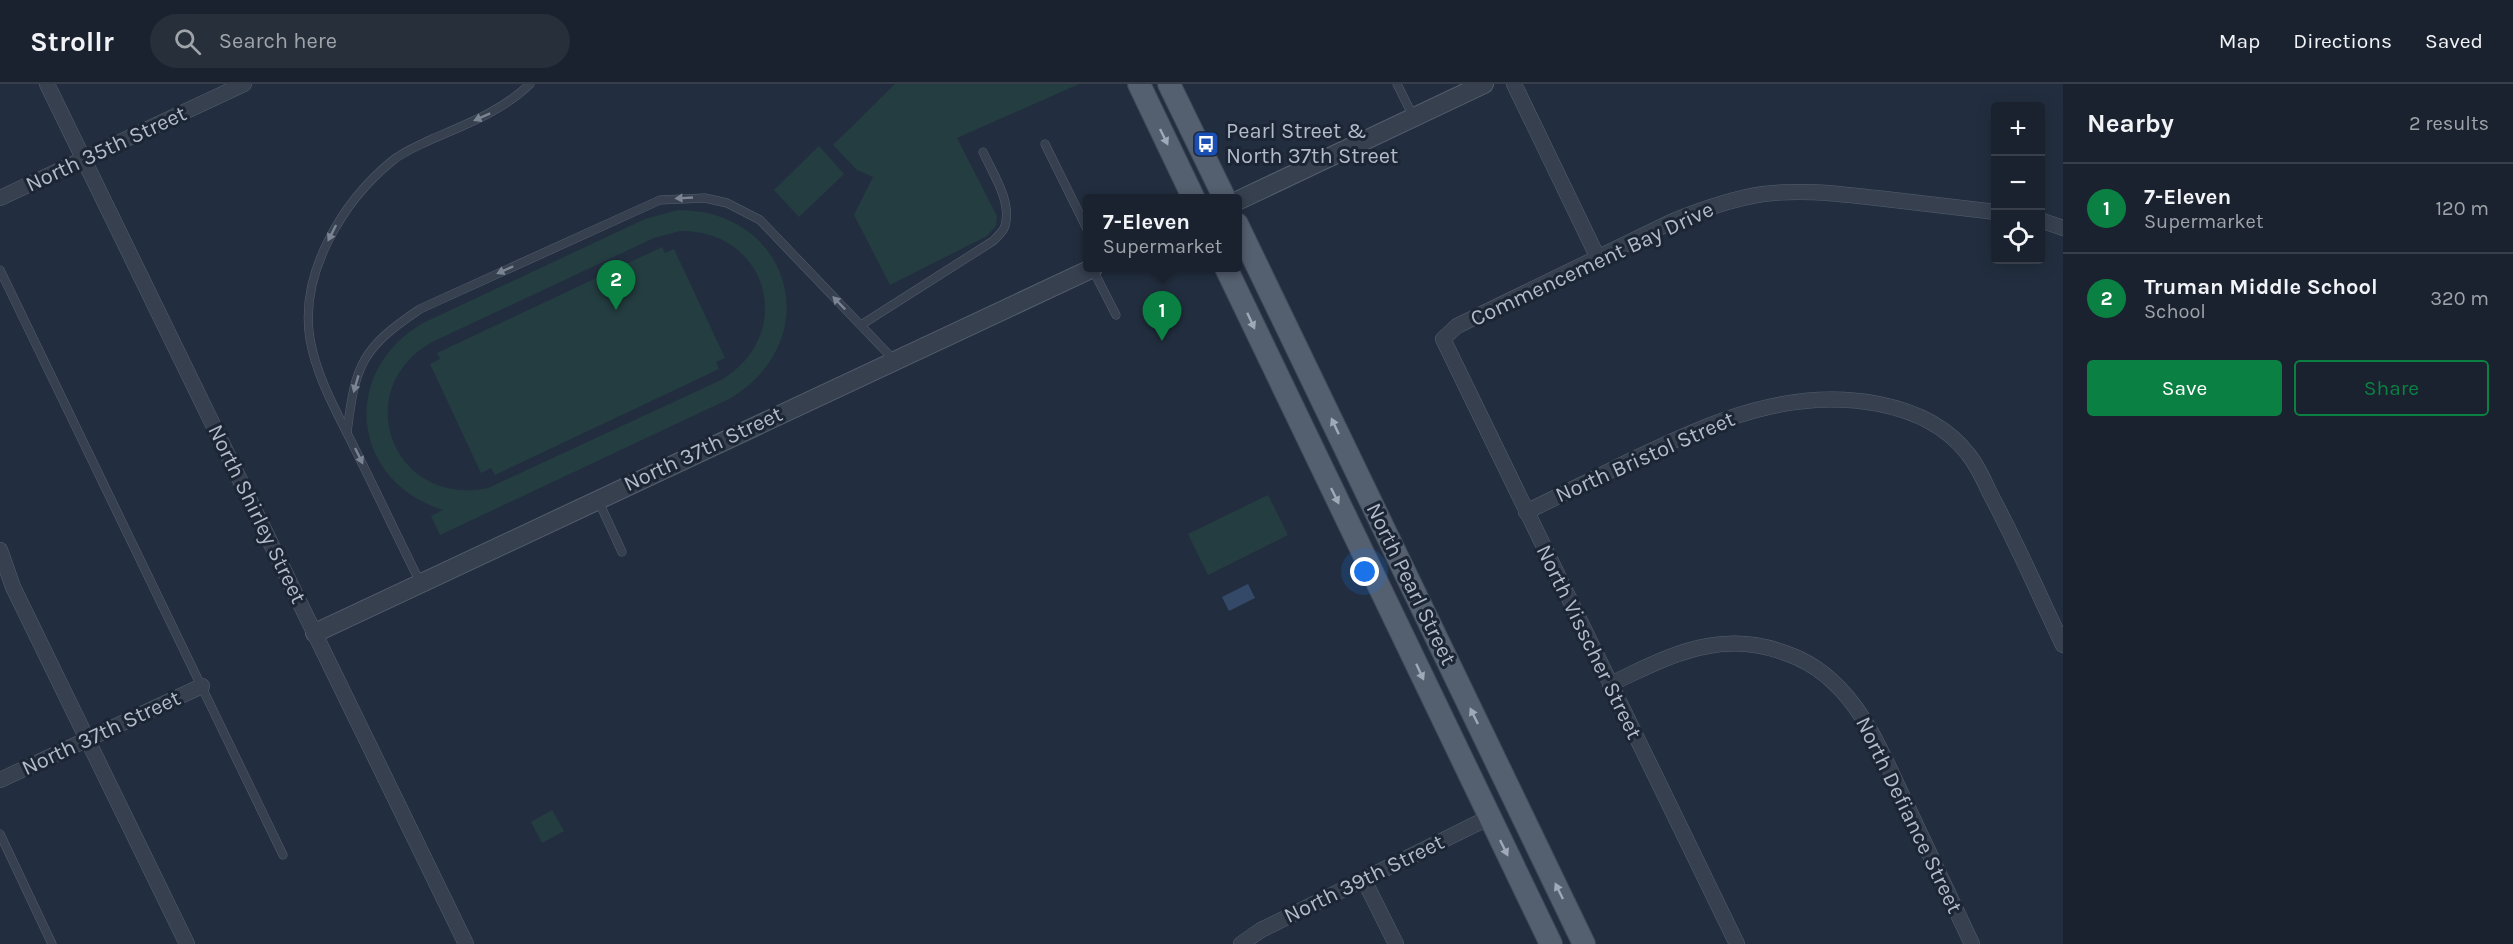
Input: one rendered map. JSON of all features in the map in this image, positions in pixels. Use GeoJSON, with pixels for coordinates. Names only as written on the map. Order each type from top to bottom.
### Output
{"type":"FeatureCollection","features":[{"type":"Feature","properties":{"kind":"main road"},"geometry":{"type":"LineString","coordinates":[[1139,84],[1192,194]]}},
{"type":"Feature","properties":{"kind":"main road"},"geometry":{"type":"LineString","coordinates":[[1169,84],[1223,194]]}},
{"type":"Feature","properties":{"kind":"main road","name":"North Pearl Street"},"geometry":{"type":"LineString","coordinates":[[1242,234],[1584,944]]}},
{"type":"Feature","properties":{"kind":"main road","name":"North Pearl Street"},"geometry":{"type":"LineString","coordinates":[[1228,272],[1551,944]]}},
{"type":"Feature","properties":{"kind":"street","name":"North Shirley Street"},"geometry":{"type":"LineString","coordinates":[[47,84],[466,944]]}},
{"type":"Feature","properties":{"kind":"street","name":"North 35th Street"},"geometry":{"type":"LineString","coordinates":[[0,198],[244,84]]}},
{"type":"Feature","properties":{"kind":"street"},"geometry":{"type":"LineString","coordinates":[[1242,199],[1484,84]]}},
{"type":"Feature","properties":{"kind":"street"},"geometry":{"type":"LineString","coordinates":[[1514,84],[1598,258]]}},
{"type":"Feature","properties":{"kind":"street","name":"Commencement Bay Drive"},"geometry":{"type":"LineString","coordinates":[[1443,339],[1457,326],[1695,212],[1762,195],[1793,192],[1835,193],[1991,212]]}},
{"type":"Feature","properties":{"kind":"street"},"geometry":{"type":"LineString","coordinates":[[2045,222],[2063,228]]}},
{"type":"Feature","properties":{"kind":"street","name":"North 37th Street"},"geometry":{"type":"LineString","coordinates":[[315,633],[1083,272]]}},
{"type":"Feature","properties":{"kind":"street","name":"North Visscher Street"},"geometry":{"type":"LineString","coordinates":[[1443,339],[1737,944]]}},
{"type":"Feature","properties":{"kind":"street","name":"North Bristol Street"},"geometry":{"type":"LineString","coordinates":[[1526,512],[1712,423],[1747,411],[1786,403],[1831,399],[1856,400],[1902,408],[1949,434],[1969,454],[2000,512],[2063,645]]}},
{"type":"Feature","properties":{"kind":"street"},"geometry":{"type":"LineString","coordinates":[[0,550],[13,587],[187,944]]}},
{"type":"Feature","properties":{"kind":"street","name":"North Defiance Street"},"geometry":{"type":"LineString","coordinates":[[1610,684],[1695,649],[1738,644],[1774,648],[1812,664],[1827,674],[1854,704],[1870,730],[1972,944]]}},
{"type":"Feature","properties":{"kind":"street","name":"North 37th Street"},"geometry":{"type":"LineString","coordinates":[[0,780],[202,686]]}},
{"type":"Feature","properties":{"kind":"street","name":"North 39th Street"},"geometry":{"type":"LineString","coordinates":[[1241,944],[1261,930],[1490,817]]}},
{"type":"Feature","properties":{"kind":"street"},"geometry":{"type":"LineString","coordinates":[[1364,880],[1396,944]]}},
{"type":"Feature","properties":{"kind":"lane"},"geometry":{"type":"LineString","coordinates":[[420,582],[347,433],[313,352],[309,326],[314,280],[323,252],[337,223],[360,191],[393,160],[410,149],[500,108],[530,84]]}},
{"type":"Feature","properties":{"kind":"lane"},"geometry":{"type":"LineString","coordinates":[[1397,84],[1414,118]]}},
{"type":"Feature","properties":{"kind":"lane"},"geometry":{"type":"LineString","coordinates":[[1045,144],[1083,221]]}},
{"type":"Feature","properties":{"kind":"lane"},"geometry":{"type":"LineString","coordinates":[[861,325],[993,241],[1004,228],[1007,211],[1004,198],[983,152]]}},
{"type":"Feature","properties":{"kind":"lane"},"geometry":{"type":"LineString","coordinates":[[347,433],[354,383],[365,357],[378,340],[398,324],[420,309],[660,200],[705,198],[727,203],[760,220],[894,360]]}},
{"type":"Feature","properties":{"kind":"lane"},"geometry":{"type":"LineString","coordinates":[[0,270],[283,855]]}},
{"type":"Feature","properties":{"kind":"lane"},"geometry":{"type":"LineString","coordinates":[[1094,272],[1116,315]]}},
{"type":"Feature","properties":{"kind":"lane"},"geometry":{"type":"LineString","coordinates":[[597,499],[622,552]]}},
{"type":"Feature","properties":{"kind":"lane"},"geometry":{"type":"LineString","coordinates":[[0,834],[52,944]]}},
{"type":"Feature","properties":{"kind":"green space"},"geometry":{"type":"Polygon","coordinates":[[[895,84],[1079,84],[957,138],[997,216],[996,226],[987,236],[890,285],[854,215],[873,177],[857,170],[833,145],[895,84]]]}},
{"type":"Feature","properties":{"kind":"green space"},"geometry":{"type":"Polygon","coordinates":[[[819,146],[844,174],[799,217],[774,190],[819,146]]]}},
{"type":"Feature","properties":{"kind":"green space"},"geometry":{"type":"Polygon","coordinates":[[[678,210],[717,216],[748,231],[770,255],[783,283],[786,314],[779,345],[760,374],[729,399],[440,535],[431,516],[443,510],[412,496],[389,475],[374,451],[367,424],[368,396],[378,368],[396,344],[423,323],[645,219],[678,210]],[[680,231],[654,238],[432,342],[406,363],[392,388],[388,415],[393,440],[406,463],[427,480],[455,489],[488,488],[721,380],[745,361],[759,338],[765,313],[762,288],[752,266],[735,248],[710,235],[680,231]]]}},
{"type":"Feature","properties":{"kind":"green space"},"geometry":{"type":"Polygon","coordinates":[[[662,247],[665,253],[674,249],[725,358],[716,362],[719,369],[495,475],[491,468],[481,473],[430,364],[440,359],[437,353],[662,247]]]}},
{"type":"Feature","properties":{"kind":"green space"},"geometry":{"type":"Polygon","coordinates":[[[1268,495],[1288,535],[1208,575],[1188,534],[1268,495]]]}},
{"type":"Feature","properties":{"kind":"green space"},"geometry":{"type":"Polygon","coordinates":[[[552,810],[564,831],[542,843],[531,822],[552,810]]]}},
{"type":"Feature","properties":{"kind":"water"},"geometry":{"type":"Polygon","coordinates":[[[1248,584],[1255,598],[1229,611],[1222,597],[1248,584]]]}},
{"type":"Feature","properties":{"kind":"place","name":"Pearl Street & North 37th Street"},"geometry":{"type":"Point","coordinates":[1206,144]}},
{"type":"Feature","properties":{"kind":"place","name":"Truman Middle School"},"geometry":{"type":"Point","coordinates":[616,310]}},
{"type":"Feature","properties":{"kind":"place","name":"7-Eleven"},"geometry":{"type":"Point","coordinates":[1162,341]}}]}
